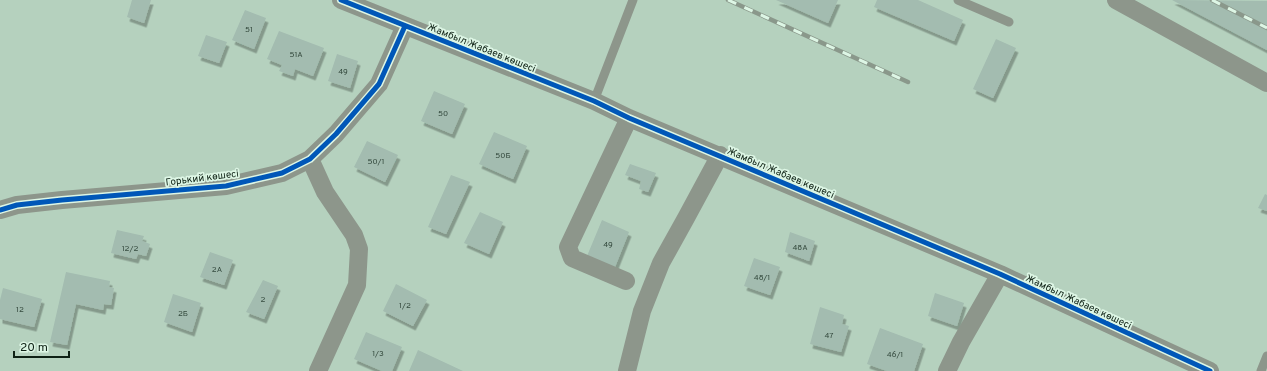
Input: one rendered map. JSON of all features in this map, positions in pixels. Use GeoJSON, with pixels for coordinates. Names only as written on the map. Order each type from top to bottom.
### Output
{"type":"FeatureCollection","features":[{"type":"Feature","properties":{"kind":"street","name":"Жамбыл Жабаев көшесі"},"geometry":{"type":"LineString","coordinates":[[341,0],[594,101],[629,118],[1000,274],[1190,367],[1210,371]]}},
{"type":"Feature","properties":{"kind":"street"},"geometry":{"type":"LineString","coordinates":[[1116,0],[1267,83]]}},
{"type":"Feature","properties":{"kind":"street","name":"Горький көшесі"},"geometry":{"type":"LineString","coordinates":[[0,210],[17,205],[62,200],[226,186],[282,173],[310,159],[336,134],[379,84],[405,26]]}},
{"type":"Feature","properties":{"kind":"street"},"geometry":{"type":"LineString","coordinates":[[626,281],[572,258],[568,247],[629,118]]}},
{"type":"Feature","properties":{"kind":"street"},"geometry":{"type":"LineString","coordinates":[[627,371],[642,311],[661,263],[720,155]]}},
{"type":"Feature","properties":{"kind":"street"},"geometry":{"type":"LineString","coordinates":[[310,159],[326,192],[354,235],[360,249],[357,284],[318,371]]}},
{"type":"Feature","properties":{"kind":"street"},"geometry":{"type":"LineString","coordinates":[[0,194],[17,205]]}},
{"type":"Feature","properties":{"kind":"street"},"geometry":{"type":"LineString","coordinates":[[948,371],[961,342],[1000,274]]}},
{"type":"Feature","properties":{"kind":"lane"},"geometry":{"type":"LineString","coordinates":[[594,101],[633,0]]}},
{"type":"Feature","properties":{"kind":"lane"},"geometry":{"type":"LineString","coordinates":[[958,0],[1009,22]]}},
{"type":"Feature","properties":{"kind":"lane"},"geometry":{"type":"LineString","coordinates":[[1261,371],[1267,356]]}},
{"type":"Feature","properties":{"kind":"building"},"geometry":{"type":"Polygon","coordinates":[[[132,0],[151,0],[144,23],[127,17],[132,0]]]}},
{"type":"Feature","properties":{"kind":"building"},"geometry":{"type":"Polygon","coordinates":[[[776,0],[838,0],[828,23],[776,0]]]}},
{"type":"Feature","properties":{"kind":"building"},"geometry":{"type":"Polygon","coordinates":[[[877,0],[918,0],[963,20],[954,41],[874,7],[877,0]]]}},
{"type":"Feature","properties":{"kind":"building"},"geometry":{"type":"Polygon","coordinates":[[[1172,0],[1267,1],[1267,50],[1172,0]]]}},
{"type":"Feature","properties":{"kind":"building"},"geometry":{"type":"Polygon","coordinates":[[[245,10],[266,18],[254,49],[232,40],[245,10]]]}},
{"type":"Feature","properties":{"kind":"building"},"geometry":{"type":"Polygon","coordinates":[[[279,31],[324,48],[313,76],[295,69],[293,76],[279,71],[282,65],[267,59],[279,31]]]}},
{"type":"Feature","properties":{"kind":"building"},"geometry":{"type":"Polygon","coordinates":[[[206,35],[227,42],[219,63],[198,56],[206,35]]]}},
{"type":"Feature","properties":{"kind":"building"},"geometry":{"type":"Polygon","coordinates":[[[996,39],[1016,48],[993,98],[973,89],[996,39]]]}},
{"type":"Feature","properties":{"kind":"building"},"geometry":{"type":"Polygon","coordinates":[[[337,54],[358,61],[350,88],[328,81],[337,54]]]}},
{"type":"Feature","properties":{"kind":"building"},"geometry":{"type":"Polygon","coordinates":[[[434,91],[465,104],[452,134],[421,121],[434,91]]]}},
{"type":"Feature","properties":{"kind":"building"},"geometry":{"type":"Polygon","coordinates":[[[494,132],[527,146],[513,179],[479,164],[494,132]]]}},
{"type":"Feature","properties":{"kind":"building"},"geometry":{"type":"Polygon","coordinates":[[[367,141],[398,155],[385,182],[354,167],[367,141]]]}},
{"type":"Feature","properties":{"kind":"building"},"geometry":{"type":"Polygon","coordinates":[[[630,164],[656,173],[648,192],[639,189],[641,181],[625,175],[630,164]]]}},
{"type":"Feature","properties":{"kind":"building"},"geometry":{"type":"Polygon","coordinates":[[[451,175],[470,182],[446,234],[428,227],[451,175]]]}},
{"type":"Feature","properties":{"kind":"building"},"geometry":{"type":"Polygon","coordinates":[[[1265,194],[1267,195],[1267,211],[1258,208],[1265,194]]]}},
{"type":"Feature","properties":{"kind":"building"},"geometry":{"type":"Polygon","coordinates":[[[480,212],[503,222],[489,254],[464,243],[480,212]]]}},
{"type":"Feature","properties":{"kind":"building"},"geometry":{"type":"Polygon","coordinates":[[[602,220],[629,232],[615,267],[587,256],[602,220]]]}},
{"type":"Feature","properties":{"kind":"building"},"geometry":{"type":"Polygon","coordinates":[[[117,230],[144,236],[142,241],[150,244],[146,256],[138,254],[136,259],[111,253],[117,230]]]}},
{"type":"Feature","properties":{"kind":"building"},"geometry":{"type":"Polygon","coordinates":[[[790,232],[815,241],[809,261],[785,252],[790,232]]]}},
{"type":"Feature","properties":{"kind":"building"},"geometry":{"type":"Polygon","coordinates":[[[210,252],[233,260],[224,285],[200,277],[210,252]]]}},
{"type":"Feature","properties":{"kind":"building"},"geometry":{"type":"Polygon","coordinates":[[[754,258],[780,267],[770,295],[744,286],[754,258]]]}},
{"type":"Feature","properties":{"kind":"building"},"geometry":{"type":"Polygon","coordinates":[[[66,272],[110,281],[109,287],[114,288],[111,305],[104,304],[103,310],[76,304],[67,345],[50,342],[66,272]]]}},
{"type":"Feature","properties":{"kind":"building"},"geometry":{"type":"Polygon","coordinates":[[[263,280],[278,286],[264,319],[246,312],[263,280]]]}},
{"type":"Feature","properties":{"kind":"building"},"geometry":{"type":"Polygon","coordinates":[[[396,284],[427,300],[413,326],[383,311],[396,284]]]}},
{"type":"Feature","properties":{"kind":"building"},"geometry":{"type":"Polygon","coordinates":[[[3,288],[42,299],[34,327],[0,319],[0,300],[3,288]]]}},
{"type":"Feature","properties":{"kind":"building"},"geometry":{"type":"Polygon","coordinates":[[[935,293],[964,303],[957,326],[928,316],[935,293]]]}},
{"type":"Feature","properties":{"kind":"building"},"geometry":{"type":"Polygon","coordinates":[[[173,294],[201,303],[192,332],[164,322],[173,294]]]}},
{"type":"Feature","properties":{"kind":"building"},"geometry":{"type":"Polygon","coordinates":[[[820,307],[844,315],[842,324],[849,326],[841,352],[810,344],[820,307]]]}},
{"type":"Feature","properties":{"kind":"building"},"geometry":{"type":"Polygon","coordinates":[[[880,328],[923,344],[914,371],[887,371],[867,364],[880,328]]]}},
{"type":"Feature","properties":{"kind":"building"},"geometry":{"type":"Polygon","coordinates":[[[366,332],[402,347],[392,371],[382,371],[354,359],[366,332]]]}},
{"type":"Feature","properties":{"kind":"building"},"geometry":{"type":"Polygon","coordinates":[[[418,350],[463,371],[409,371],[418,350]]]}},
{"type":"Feature","properties":{"kind":"railway"},"geometry":{"type":"LineString","coordinates":[[728,0],[908,82]]}},
{"type":"Feature","properties":{"kind":"railway"},"geometry":{"type":"LineString","coordinates":[[1212,0],[1267,28]]}},
{"type":"Feature","properties":{"kind":"cycle path"},"geometry":{"type":"LineString","coordinates":[[341,0],[594,101],[629,118],[1000,274],[1210,371]]}},
{"type":"Feature","properties":{"kind":"cycle path"},"geometry":{"type":"LineString","coordinates":[[0,210],[17,205],[62,200],[226,186],[282,173],[310,159],[336,134],[379,84],[405,26]]}}]}
